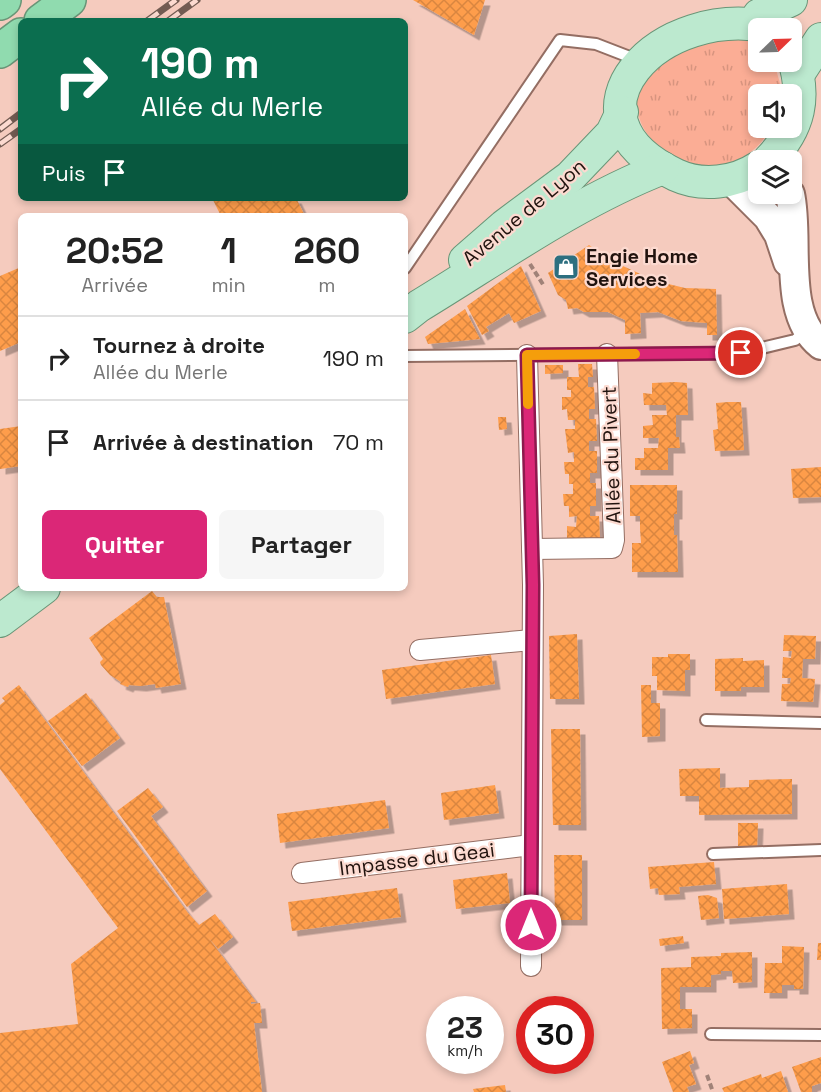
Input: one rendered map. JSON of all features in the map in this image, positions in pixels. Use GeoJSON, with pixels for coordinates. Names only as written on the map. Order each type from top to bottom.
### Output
{"type":"FeatureCollection","features":[{"type":"Feature","properties":{"kind":"highway"},"geometry":{"type":"LineString","coordinates":[[44,18],[69,0]]}},
{"type":"Feature","properties":{"kind":"highway"},"geometry":{"type":"LineString","coordinates":[[0,51],[18,37]]}},
{"type":"Feature","properties":{"kind":"main road"},"geometry":{"type":"LineString","coordinates":[[771,18],[791,0]]}},
{"type":"Feature","properties":{"kind":"main road"},"geometry":{"type":"LineString","coordinates":[[748,174],[731,180],[707,182],[684,178],[663,168],[644,154],[630,134],[622,112],[621,75],[635,41],[646,28],[674,8],[690,3],[723,1],[742,7],[760,18]]}},
{"type":"Feature","properties":{"kind":"main road"},"geometry":{"type":"LineString","coordinates":[[802,57],[821,39]]}},
{"type":"Feature","properties":{"kind":"main road"},"geometry":{"type":"LineString","coordinates":[[781,150],[799,111],[801,92],[797,72]]}},
{"type":"Feature","properties":{"kind":"main road","name":"Avenue de Lyon"},"geometry":{"type":"LineString","coordinates":[[412,312],[478,249],[570,177],[612,133],[622,112]]}},
{"type":"Feature","properties":{"kind":"main road","name":"Avenue de Lyon"},"geometry":{"type":"LineString","coordinates":[[412,312],[586,204],[663,168]]}},
{"type":"Feature","properties":{"kind":"main road"},"geometry":{"type":"LineString","coordinates":[[731,180],[768,217],[779,235],[795,281]]}},
{"type":"Feature","properties":{"kind":"main road"},"geometry":{"type":"LineString","coordinates":[[792,204],[795,281],[799,309],[814,338]]}},
{"type":"Feature","properties":{"kind":"main road"},"geometry":{"type":"LineString","coordinates":[[0,621],[40,591]]}},
{"type":"Feature","properties":{"kind":"street","name":"Allée du Pivert"},"geometry":{"type":"LineString","coordinates":[[532,549],[612,548],[614,540],[606,354]]}},
{"type":"Feature","properties":{"kind":"street"},"geometry":{"type":"LineString","coordinates":[[527,355],[532,549],[531,966]]}},
{"type":"Feature","properties":{"kind":"street"},"geometry":{"type":"LineString","coordinates":[[420,650],[532,640]]}},
{"type":"Feature","properties":{"kind":"street","name":"Impasse du Geai"},"geometry":{"type":"LineString","coordinates":[[302,873],[531,845]]}},
{"type":"Feature","properties":{"kind":"lane"},"geometry":{"type":"LineString","coordinates":[[408,263],[560,40],[596,44],[627,56]]}},
{"type":"Feature","properties":{"kind":"lane"},"geometry":{"type":"LineString","coordinates":[[408,356],[741,353],[795,340],[814,338]]}},
{"type":"Feature","properties":{"kind":"lane"},"geometry":{"type":"LineString","coordinates":[[706,720],[821,723]]}},
{"type":"Feature","properties":{"kind":"lane"},"geometry":{"type":"LineString","coordinates":[[713,854],[821,850]]}},
{"type":"Feature","properties":{"kind":"lane"},"geometry":{"type":"LineString","coordinates":[[711,1034],[821,1035]]}},
{"type":"Feature","properties":{"kind":"path"},"geometry":{"type":"LineString","coordinates":[[707,1075],[713,1092]]}},
{"type":"Feature","properties":{"kind":"green space"},"geometry":{"type":"Polygon","coordinates":[[[661,36],[748,40],[748,72],[777,72],[780,84],[748,84],[748,138],[764,138],[753,150],[748,150],[748,154],[720,165],[705,166],[691,163],[664,151],[644,129],[639,116],[636,85],[638,70],[661,36]]]}},
{"type":"Feature","properties":{"kind":"building"},"geometry":{"type":"Polygon","coordinates":[[[413,0],[485,0],[474,35],[413,0]]]}},
{"type":"Feature","properties":{"kind":"building"},"geometry":{"type":"Polygon","coordinates":[[[214,201],[298,201],[304,213],[220,213],[214,201]]]}},
{"type":"Feature","properties":{"kind":"building"},"geometry":{"type":"Polygon","coordinates":[[[589,245],[614,262],[656,281],[685,288],[716,289],[717,335],[707,335],[707,323],[681,321],[658,312],[640,313],[641,333],[625,334],[625,320],[608,312],[568,309],[566,300],[558,295],[548,273],[589,245]]]}},
{"type":"Feature","properties":{"kind":"building"},"geometry":{"type":"Polygon","coordinates":[[[521,266],[541,311],[514,323],[509,313],[486,327],[489,331],[482,335],[467,306],[521,266]]]}},
{"type":"Feature","properties":{"kind":"building"},"geometry":{"type":"Polygon","coordinates":[[[18,268],[18,343],[0,351],[0,276],[18,268]]]}},
{"type":"Feature","properties":{"kind":"building"},"geometry":{"type":"Polygon","coordinates":[[[465,309],[480,339],[428,344],[425,337],[465,309]]]}},
{"type":"Feature","properties":{"kind":"building"},"geometry":{"type":"Polygon","coordinates":[[[578,364],[592,364],[593,377],[588,377],[588,387],[594,387],[595,409],[589,409],[589,419],[596,419],[597,441],[589,441],[589,451],[597,451],[597,473],[590,473],[590,483],[596,483],[596,506],[590,506],[590,516],[599,516],[600,538],[567,538],[567,526],[576,527],[577,516],[569,517],[569,506],[564,506],[563,494],[573,494],[573,484],[569,484],[569,474],[565,474],[564,462],[574,462],[574,452],[568,453],[565,429],[575,429],[575,420],[568,420],[567,409],[562,410],[562,397],[571,397],[571,390],[567,390],[567,377],[579,377],[578,364]]]}},
{"type":"Feature","properties":{"kind":"building"},"geometry":{"type":"Polygon","coordinates":[[[545,365],[563,365],[563,373],[545,374],[545,365]]]}},
{"type":"Feature","properties":{"kind":"building"},"geometry":{"type":"Polygon","coordinates":[[[652,383],[687,383],[688,415],[676,415],[676,437],[679,437],[680,448],[668,448],[668,470],[635,470],[635,458],[644,458],[644,448],[658,448],[659,438],[643,438],[643,426],[653,425],[652,415],[667,415],[666,405],[644,405],[643,393],[652,394],[652,383]]]}},
{"type":"Feature","properties":{"kind":"building"},"geometry":{"type":"Polygon","coordinates":[[[741,402],[744,450],[715,451],[713,430],[718,429],[716,403],[741,402]]]}},
{"type":"Feature","properties":{"kind":"building"},"geometry":{"type":"Polygon","coordinates":[[[498,417],[506,417],[507,429],[499,430],[498,417]]]}},
{"type":"Feature","properties":{"kind":"building"},"geometry":{"type":"Polygon","coordinates":[[[18,426],[18,466],[0,469],[0,429],[18,426]]]}},
{"type":"Feature","properties":{"kind":"building"},"geometry":{"type":"Polygon","coordinates":[[[821,467],[821,497],[793,498],[791,469],[821,467]]]}},
{"type":"Feature","properties":{"kind":"building"},"geometry":{"type":"Polygon","coordinates":[[[630,485],[677,485],[674,535],[677,535],[678,572],[632,572],[632,543],[641,543],[640,516],[630,516],[630,485]]]}},
{"type":"Feature","properties":{"kind":"building"},"geometry":{"type":"Polygon","coordinates":[[[152,591],[157,597],[164,597],[181,684],[156,688],[155,684],[129,685],[128,687],[120,684],[121,682],[101,665],[100,662],[103,659],[89,638],[152,591]]]}},
{"type":"Feature","properties":{"kind":"building"},"geometry":{"type":"Polygon","coordinates":[[[577,634],[579,699],[550,699],[549,636],[577,634]]]}},
{"type":"Feature","properties":{"kind":"building"},"geometry":{"type":"Polygon","coordinates":[[[784,635],[816,636],[815,659],[803,659],[802,678],[815,679],[813,702],[781,701],[782,684],[790,684],[791,678],[782,678],[783,657],[791,658],[792,651],[783,651],[784,635]]]}},
{"type":"Feature","properties":{"kind":"building"},"geometry":{"type":"Polygon","coordinates":[[[668,654],[690,654],[690,670],[685,670],[685,691],[657,690],[657,676],[652,676],[652,657],[668,657],[668,654]]]}},
{"type":"Feature","properties":{"kind":"building"},"geometry":{"type":"Polygon","coordinates":[[[491,655],[495,684],[386,699],[382,670],[491,655]]]}},
{"type":"Feature","properties":{"kind":"building"},"geometry":{"type":"Polygon","coordinates":[[[743,658],[743,661],[764,660],[764,687],[741,687],[741,691],[715,691],[715,659],[743,658]]]}},
{"type":"Feature","properties":{"kind":"building"},"geometry":{"type":"Polygon","coordinates":[[[19,685],[188,913],[199,925],[215,914],[233,937],[218,949],[208,937],[256,1002],[251,1002],[251,1004],[260,1003],[262,1023],[254,1023],[262,1092],[0,1092],[0,1033],[78,1024],[71,964],[118,928],[0,769],[0,705],[5,701],[2,698],[19,685]]]}},
{"type":"Feature","properties":{"kind":"building"},"geometry":{"type":"Polygon","coordinates":[[[641,685],[651,685],[651,703],[660,703],[660,736],[642,737],[641,685]]]}},
{"type":"Feature","properties":{"kind":"building"},"geometry":{"type":"Polygon","coordinates":[[[86,693],[120,738],[82,766],[48,721],[86,693]]]}},
{"type":"Feature","properties":{"kind":"building"},"geometry":{"type":"Polygon","coordinates":[[[551,729],[580,729],[581,825],[553,825],[551,729]]]}},
{"type":"Feature","properties":{"kind":"building"},"geometry":{"type":"Polygon","coordinates":[[[720,768],[720,788],[749,787],[749,780],[792,779],[792,814],[699,815],[699,796],[680,796],[679,769],[720,768]]]}},
{"type":"Feature","properties":{"kind":"building"},"geometry":{"type":"Polygon","coordinates":[[[495,785],[499,813],[444,820],[441,793],[495,785]]]}},
{"type":"Feature","properties":{"kind":"building"},"geometry":{"type":"Polygon","coordinates":[[[148,788],[163,807],[151,816],[207,891],[187,907],[117,811],[148,788]]]}},
{"type":"Feature","properties":{"kind":"building"},"geometry":{"type":"Polygon","coordinates":[[[385,800],[389,828],[280,843],[277,814],[385,800]]]}},
{"type":"Feature","properties":{"kind":"building"},"geometry":{"type":"Polygon","coordinates":[[[738,823],[758,823],[757,849],[738,849],[738,823]]]}},
{"type":"Feature","properties":{"kind":"building"},"geometry":{"type":"Polygon","coordinates":[[[554,855],[582,855],[582,920],[555,920],[554,855]]]}},
{"type":"Feature","properties":{"kind":"building"},"geometry":{"type":"Polygon","coordinates":[[[714,862],[716,884],[679,887],[680,894],[659,895],[658,888],[650,889],[648,867],[714,862]]]}},
{"type":"Feature","properties":{"kind":"building"},"geometry":{"type":"Polygon","coordinates":[[[507,873],[510,903],[456,909],[453,880],[507,873]]]}},
{"type":"Feature","properties":{"kind":"building"},"geometry":{"type":"Polygon","coordinates":[[[787,884],[789,914],[724,919],[722,889],[787,884]]]}},
{"type":"Feature","properties":{"kind":"building"},"geometry":{"type":"Polygon","coordinates":[[[397,888],[401,917],[292,931],[288,902],[397,888]]]}},
{"type":"Feature","properties":{"kind":"building"},"geometry":{"type":"Polygon","coordinates":[[[708,895],[717,898],[719,918],[701,920],[698,896],[708,895]]]}},
{"type":"Feature","properties":{"kind":"building"},"geometry":{"type":"Polygon","coordinates":[[[683,936],[684,943],[660,946],[659,939],[683,936]]]}},
{"type":"Feature","properties":{"kind":"building"},"geometry":{"type":"Polygon","coordinates":[[[818,943],[821,943],[821,960],[817,960],[818,943]]]}},
{"type":"Feature","properties":{"kind":"building"},"geometry":{"type":"Polygon","coordinates":[[[782,946],[804,947],[803,989],[794,989],[794,985],[782,985],[782,993],[764,993],[765,963],[782,963],[782,946]]]}},
{"type":"Feature","properties":{"kind":"building"},"geometry":{"type":"Polygon","coordinates":[[[752,952],[752,982],[733,983],[732,971],[721,971],[721,974],[711,975],[711,987],[680,987],[680,1009],[692,1009],[692,1028],[662,1029],[661,968],[691,967],[691,957],[752,952]]]}},
{"type":"Feature","properties":{"kind":"building"},"geometry":{"type":"Polygon","coordinates":[[[690,1051],[694,1063],[689,1065],[696,1084],[687,1087],[689,1092],[673,1092],[662,1062],[690,1051]]]}},
{"type":"Feature","properties":{"kind":"building"},"geometry":{"type":"Polygon","coordinates":[[[821,1057],[821,1083],[812,1086],[812,1092],[801,1092],[792,1067],[821,1057]]]}},
{"type":"Feature","properties":{"kind":"building"},"geometry":{"type":"Polygon","coordinates":[[[781,1071],[788,1092],[724,1092],[722,1088],[761,1074],[762,1078],[781,1071]]]}},
{"type":"Feature","properties":{"kind":"building"},"geometry":{"type":"Polygon","coordinates":[[[505,1085],[506,1092],[474,1092],[473,1089],[505,1085]]]}},
{"type":"Feature","properties":{"kind":"railway"},"geometry":{"type":"LineString","coordinates":[[151,18],[176,0]]}},
{"type":"Feature","properties":{"kind":"railway"},"geometry":{"type":"LineString","coordinates":[[172,18],[197,0]]}},
{"type":"Feature","properties":{"kind":"railway"},"geometry":{"type":"LineString","coordinates":[[0,129],[18,115]]}},
{"type":"Feature","properties":{"kind":"railway"},"geometry":{"type":"LineString","coordinates":[[0,144],[18,131]]}},
{"type":"Feature","properties":{"kind":"slow traffic"},"geometry":{"type":"LineString","coordinates":[[528,404],[527,355],[635,354]]}},
{"type":"Feature","properties":{"kind":"place","name":"Engie Home Services"},"geometry":{"type":"Point","coordinates":[566,267]}},
{"type":"Feature","properties":{"kind":"route"},"geometry":{"type":"LineString","coordinates":[[531,925],[533,585],[527,355],[741,353]]}}]}
